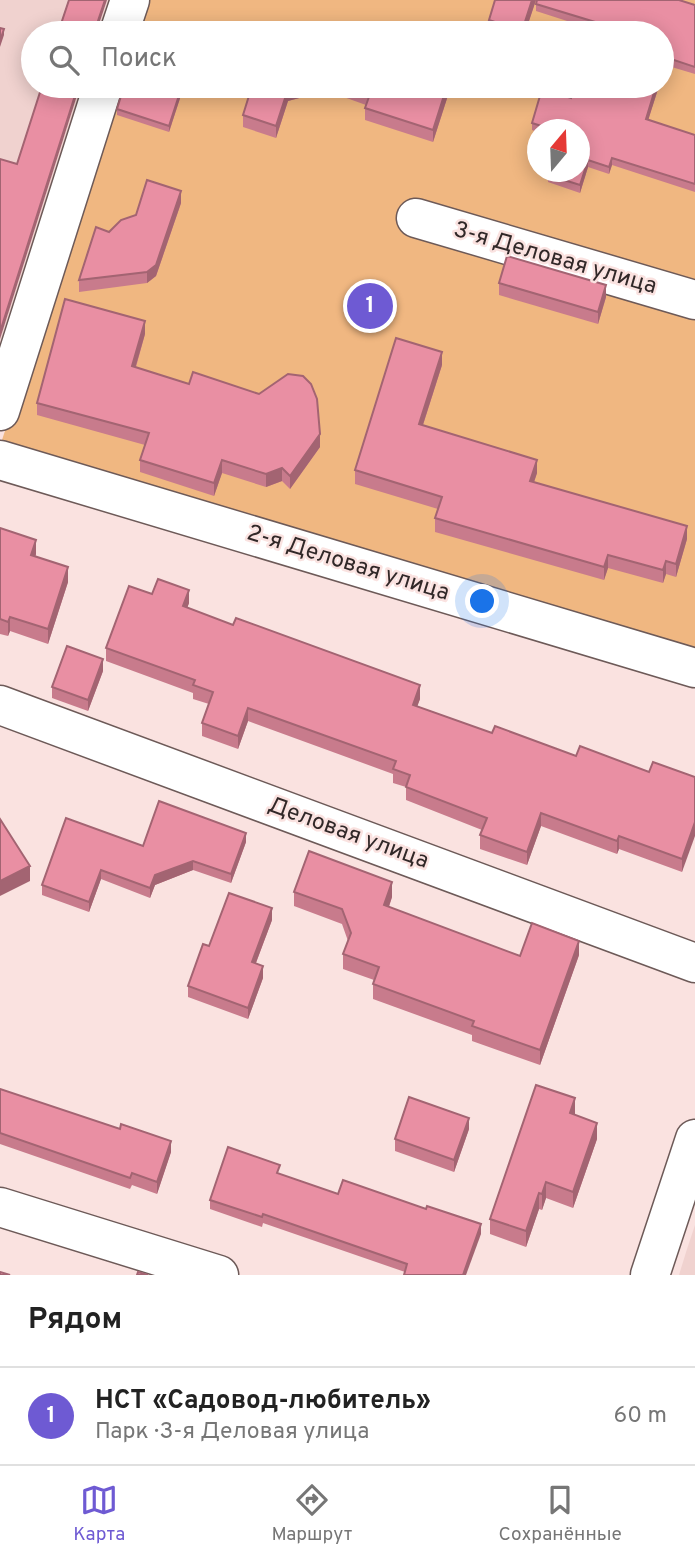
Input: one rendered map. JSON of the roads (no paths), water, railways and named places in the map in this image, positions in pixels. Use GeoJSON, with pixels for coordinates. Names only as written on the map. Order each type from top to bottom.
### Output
{"type":"FeatureCollection","features":[{"type":"Feature","properties":{"kind":"street"},"geometry":{"type":"LineString","coordinates":[[124,21],[130,0]]}},
{"type":"Feature","properties":{"kind":"street"},"geometry":{"type":"LineString","coordinates":[[0,411],[99,98]]}},
{"type":"Feature","properties":{"kind":"street","name":"3-я Деловая улица"},"geometry":{"type":"LineString","coordinates":[[416,218],[695,300]]}},
{"type":"Feature","properties":{"kind":"street","name":"2-я Деловая улица"},"geometry":{"type":"LineString","coordinates":[[0,460],[695,668]]}},
{"type":"Feature","properties":{"kind":"street","name":"Деловая улица"},"geometry":{"type":"LineString","coordinates":[[0,705],[695,963]]}},
{"type":"Feature","properties":{"kind":"street"},"geometry":{"type":"LineString","coordinates":[[650,1275],[695,1139]]}},
{"type":"Feature","properties":{"kind":"street"},"geometry":{"type":"LineString","coordinates":[[0,1207],[219,1275]]}},
{"type":"Feature","properties":{"kind":"place","name":"НСТ «Садовод-любитель»"},"geometry":{"type":"Point","coordinates":[370,306]}}]}
